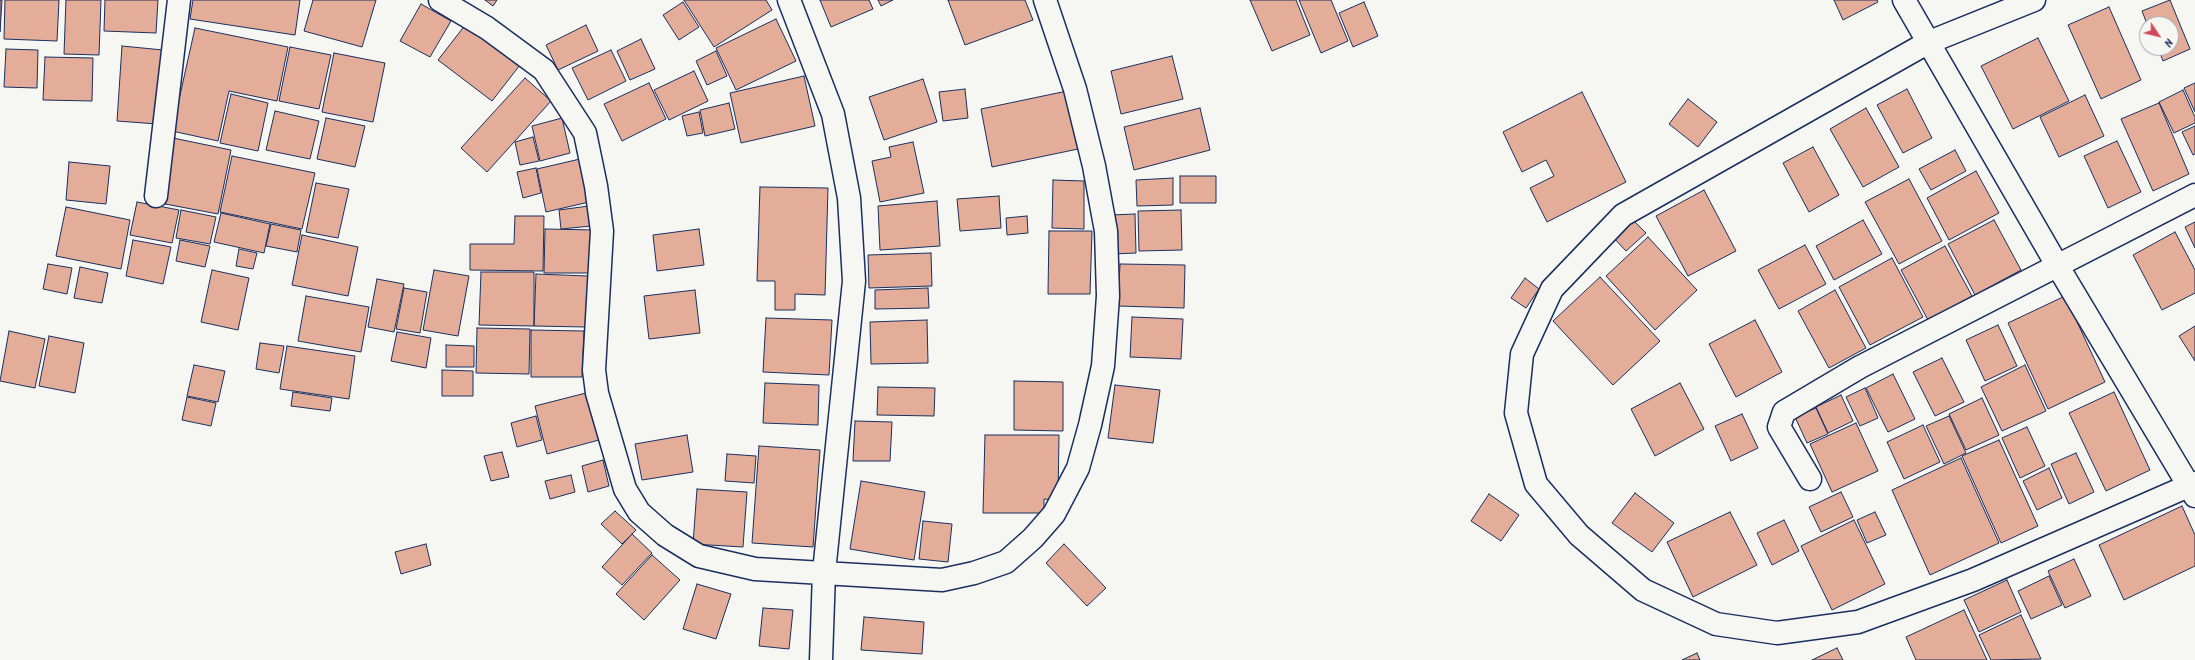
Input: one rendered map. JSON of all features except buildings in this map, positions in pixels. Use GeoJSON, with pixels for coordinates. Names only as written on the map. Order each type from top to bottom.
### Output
{"type":"FeatureCollection","features":[{"type":"Feature","properties":{"kind":"street"},"geometry":{"type":"LineString","coordinates":[[156,196],[179,0]]}},
{"type":"Feature","properties":{"kind":"street"},"geometry":{"type":"LineString","coordinates":[[440,0],[487,28],[544,70],[585,133],[596,186],[602,232],[594,370],[598,394],[625,489],[639,512],[664,535],[699,556],[755,569],[942,580],[974,573],[1006,562],[1033,538],[1054,514],[1078,468],[1090,425],[1103,366],[1108,296],[1106,232],[1094,166],[1074,88],[1046,0]]}},
{"type":"Feature","properties":{"kind":"street"},"geometry":{"type":"LineString","coordinates":[[789,0],[833,114],[850,198],[854,281],[824,572],[821,660]]}},
{"type":"Feature","properties":{"kind":"street"},"geometry":{"type":"LineString","coordinates":[[1904,0],[1927,43],[2057,265],[2193,488],[1973,580],[1858,622],[1777,633],[1716,624],[1643,590],[1579,535],[1536,484],[1516,413],[1522,354],[1552,289],[1623,215],[1927,43],[2034,0]]}},
{"type":"Feature","properties":{"kind":"street"},"geometry":{"type":"LineString","coordinates":[[1810,479],[1779,427],[1784,412],[1860,367],[2195,195]]}}]}
